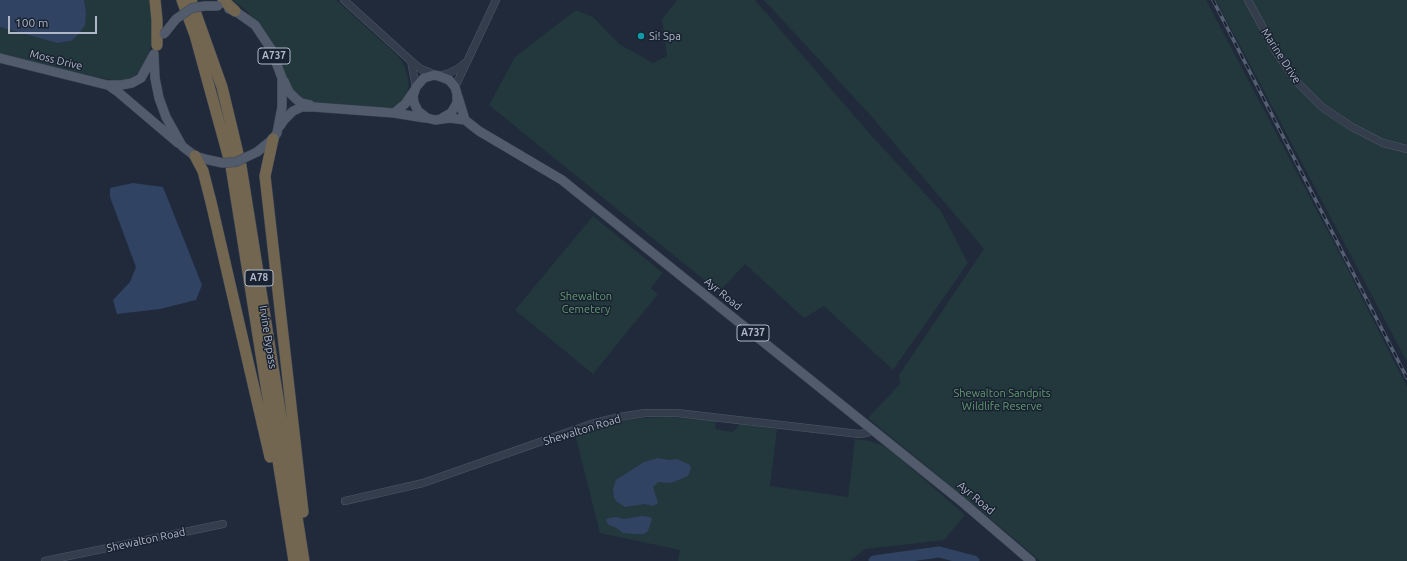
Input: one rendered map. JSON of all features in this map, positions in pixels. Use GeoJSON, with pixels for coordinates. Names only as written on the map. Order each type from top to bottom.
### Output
{"type":"FeatureCollection","features":[{"type":"Feature","properties":{"kind":"highway"},"geometry":{"type":"LineString","coordinates":[[155,0],[157,15],[156,50]]}},
{"type":"Feature","properties":{"kind":"highway","name":"Irvine Bypass"},"geometry":{"type":"LineString","coordinates":[[182,0],[196,35],[231,166],[293,559]]}},
{"type":"Feature","properties":{"kind":"highway","name":"Irvine Bypass"},"geometry":{"type":"LineString","coordinates":[[192,0],[222,87],[241,166],[304,561]]}},
{"type":"Feature","properties":{"kind":"highway"},"geometry":{"type":"LineString","coordinates":[[220,3],[235,11]]}},
{"type":"Feature","properties":{"kind":"highway"},"geometry":{"type":"LineString","coordinates":[[275,136],[265,176],[308,561]]}},
{"type":"Feature","properties":{"kind":"highway"},"geometry":{"type":"LineString","coordinates":[[195,156],[203,171],[211,202],[293,559]]}},
{"type":"Feature","properties":{"kind":"main road","name":"Moss Drive"},"geometry":{"type":"LineString","coordinates":[[0,58],[107,85],[132,83],[141,78],[164,34],[176,19],[192,8],[220,3]]}},
{"type":"Feature","properties":{"kind":"main road","name":"A737"},"geometry":{"type":"LineString","coordinates":[[235,11],[255,25],[264,37],[272,49],[282,78],[289,92],[296,99],[314,107]]}},
{"type":"Feature","properties":{"kind":"main road","name":"A737"},"geometry":{"type":"LineString","coordinates":[[156,50],[155,78],[159,98],[166,117],[182,146],[195,156],[209,160],[223,163],[236,162],[257,152],[275,136],[284,120],[293,111],[302,107],[394,113],[435,120],[442,118],[465,120]]}},
{"type":"Feature","properties":{"kind":"main road"},"geometry":{"type":"LineString","coordinates":[[394,113],[405,104],[424,78],[437,75],[449,80],[456,91],[465,120]]}},
{"type":"Feature","properties":{"kind":"main road","name":"A737"},"geometry":{"type":"LineString","coordinates":[[275,136],[282,107],[282,78]]}},
{"type":"Feature","properties":{"kind":"main road","name":"Moss Drive"},"geometry":{"type":"LineString","coordinates":[[107,85],[118,92],[182,146]]}},
{"type":"Feature","properties":{"kind":"main road"},"geometry":{"type":"LineString","coordinates":[[416,88],[413,96],[414,103],[418,111],[427,118]]}},
{"type":"Feature","properties":{"kind":"main road"},"geometry":{"type":"LineString","coordinates":[[442,118],[454,110],[457,103],[456,91]]}},
{"type":"Feature","properties":{"kind":"main road","name":"Ayr Road"},"geometry":{"type":"LineString","coordinates":[[465,120],[479,131],[562,180],[961,501],[1031,561]]}},
{"type":"Feature","properties":{"kind":"street"},"geometry":{"type":"LineString","coordinates":[[344,0],[421,68],[437,75],[449,73],[459,68],[468,60]]}},
{"type":"Feature","properties":{"kind":"street"},"geometry":{"type":"LineString","coordinates":[[456,91],[468,60],[496,0]]}},
{"type":"Feature","properties":{"kind":"street","name":"Marine Drive"},"geometry":{"type":"LineString","coordinates":[[1248,0],[1276,52],[1297,82],[1322,107],[1352,127],[1383,143],[1407,149]]}},
{"type":"Feature","properties":{"kind":"street"},"geometry":{"type":"LineString","coordinates":[[412,61],[416,88]]}},
{"type":"Feature","properties":{"kind":"street","name":"Shewalton Road"},"geometry":{"type":"LineString","coordinates":[[345,501],[423,483],[591,424],[619,417],[645,413],[677,413],[859,434],[867,433],[873,430]]}},
{"type":"Feature","properties":{"kind":"street","name":"Shewalton Road"},"geometry":{"type":"LineString","coordinates":[[46,561],[223,524]]}},
{"type":"Feature","properties":{"kind":"green space"},"geometry":{"type":"Polygon","coordinates":[[[84,0],[152,0],[154,15],[151,45],[146,62],[140,71],[132,78],[120,81],[99,78],[0,53],[0,27],[57,43],[71,41],[78,35],[86,12],[84,0]]]}},
{"type":"Feature","properties":{"kind":"green space"},"geometry":{"type":"Polygon","coordinates":[[[232,0],[336,0],[399,57],[405,67],[409,84],[407,94],[398,105],[387,109],[313,102],[300,97],[291,89],[269,37],[245,9],[232,0]]]}},
{"type":"Feature","properties":{"kind":"green space"},"geometry":{"type":"Polygon","coordinates":[[[677,0],[755,0],[868,132],[941,211],[968,263],[893,370],[824,306],[804,318],[745,264],[719,292],[489,105],[515,57],[576,10],[593,17],[619,44],[653,63],[667,56],[662,19],[677,0]]]}},
{"type":"Feature","properties":{"kind":"green space","name":"Shewalton Sandpits Wildlife Reserve"},"geometry":{"type":"Polygon","coordinates":[[[764,0],[1206,0],[1345,264],[1407,387],[1407,561],[1040,561],[868,418],[900,384],[899,375],[984,249],[872,117],[764,0]]]}},
{"type":"Feature","properties":{"kind":"green space"},"geometry":{"type":"Polygon","coordinates":[[[1216,0],[1407,0],[1407,362],[1216,0]]]}},
{"type":"Feature","properties":{"kind":"green space","name":"Shewalton Cemetery"},"geometry":{"type":"Polygon","coordinates":[[[593,216],[663,273],[651,288],[658,294],[593,374],[515,310],[593,216]]]}},
{"type":"Feature","properties":{"kind":"green space"},"geometry":{"type":"Polygon","coordinates":[[[668,417],[716,421],[715,429],[733,432],[740,424],[777,429],[770,486],[848,497],[855,439],[882,445],[894,453],[965,515],[944,540],[865,549],[850,561],[678,561],[680,550],[600,533],[575,434],[615,422],[643,418],[668,417]]]}},
{"type":"Feature","properties":{"kind":"water"},"geometry":{"type":"Polygon","coordinates":[[[0,0],[84,0],[86,12],[85,25],[78,35],[71,41],[57,43],[0,27],[0,0]]]}},
{"type":"Feature","properties":{"kind":"water"},"geometry":{"type":"Polygon","coordinates":[[[133,183],[163,187],[202,285],[196,300],[160,309],[117,314],[113,300],[130,282],[136,267],[110,197],[110,188],[133,183]]]}},
{"type":"Feature","properties":{"kind":"water"},"geometry":{"type":"Polygon","coordinates":[[[658,458],[669,460],[677,459],[690,465],[691,468],[688,476],[671,483],[658,482],[653,487],[658,503],[653,506],[645,504],[625,507],[617,502],[614,498],[613,489],[616,480],[644,462],[658,458]]]}},
{"type":"Feature","properties":{"kind":"water"},"geometry":{"type":"Polygon","coordinates":[[[641,516],[650,517],[652,519],[648,531],[644,534],[623,533],[615,527],[609,525],[606,519],[615,517],[624,519],[641,516]]]}},
{"type":"Feature","properties":{"kind":"waterway"},"geometry":{"type":"LineString","coordinates":[[874,561],[939,552],[974,561]]}},
{"type":"Feature","properties":{"kind":"railway"},"geometry":{"type":"LineString","coordinates":[[1213,0],[1407,378]]}},
{"type":"Feature","properties":{"kind":"place","name":"Si! Spa"},"geometry":{"type":"Point","coordinates":[641,36]}}]}
